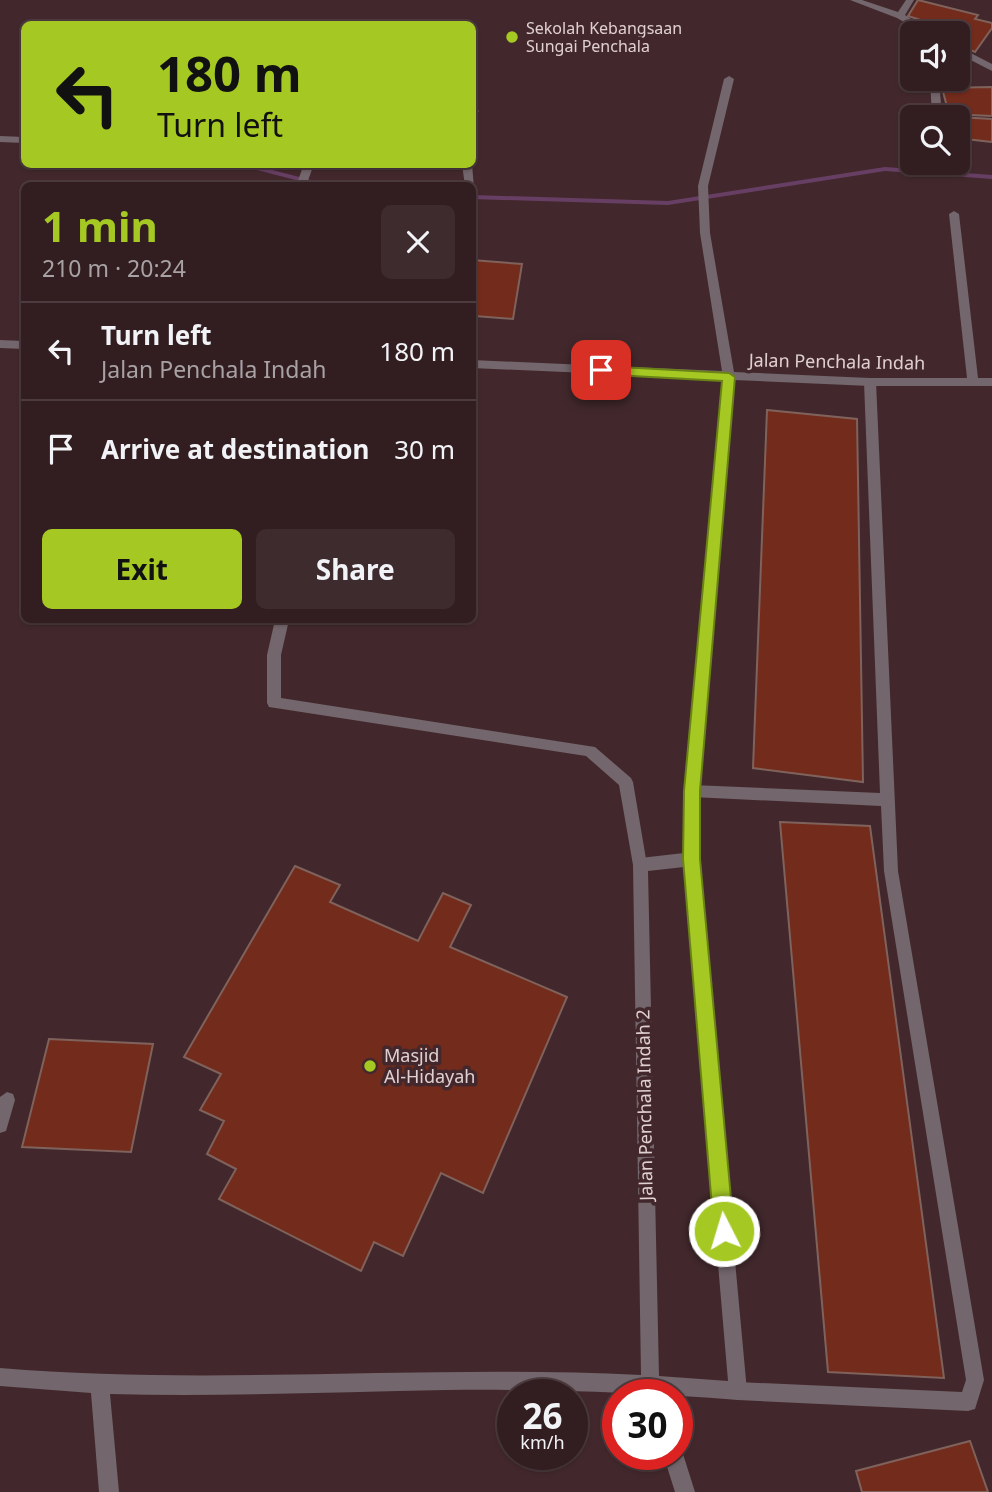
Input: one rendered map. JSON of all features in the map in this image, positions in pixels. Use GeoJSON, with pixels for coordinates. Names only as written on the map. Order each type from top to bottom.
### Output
{"type":"FeatureCollection","features":[{"type":"Feature","properties":{"kind":"street"},"geometry":{"type":"LineString","coordinates":[[855,0],[908,21]]}},
{"type":"Feature","properties":{"kind":"street"},"geometry":{"type":"LineString","coordinates":[[900,16],[910,0]]}},
{"type":"Feature","properties":{"kind":"street"},"geometry":{"type":"LineString","coordinates":[[970,56],[992,68]]}},
{"type":"Feature","properties":{"kind":"street"},"geometry":{"type":"LineString","coordinates":[[729,79],[703,186],[705,233],[729,377],[692,791],[691,859],[738,1391]]}},
{"type":"Feature","properties":{"kind":"street"},"geometry":{"type":"LineString","coordinates":[[0,139],[21,140]]}},
{"type":"Feature","properties":{"kind":"street"},"geometry":{"type":"LineString","coordinates":[[954,214],[973,382]]}},
{"type":"Feature","properties":{"kind":"street"},"geometry":{"type":"LineString","coordinates":[[0,344],[21,345]]}},
{"type":"Feature","properties":{"kind":"street","name":"Jalan Penchala Indah"},"geometry":{"type":"LineString","coordinates":[[476,364],[870,382],[992,382]]}},
{"type":"Feature","properties":{"kind":"street"},"geometry":{"type":"LineString","coordinates":[[693,1390],[968,1402],[975,1380],[891,871],[870,382]]}},
{"type":"Feature","properties":{"kind":"street","name":"Jalan Penchala Indah 2"},"geometry":{"type":"LineString","coordinates":[[281,623],[274,655],[274,703],[590,751],[626,782],[640,865],[652,1379]]}},
{"type":"Feature","properties":{"kind":"street"},"geometry":{"type":"LineString","coordinates":[[692,791],[886,800]]}},
{"type":"Feature","properties":{"kind":"street"},"geometry":{"type":"LineString","coordinates":[[640,865],[691,859]]}},
{"type":"Feature","properties":{"kind":"street"},"geometry":{"type":"LineString","coordinates":[[0,1125],[7,1100]]}},
{"type":"Feature","properties":{"kind":"street"},"geometry":{"type":"LineString","coordinates":[[0,1377],[142,1387],[450,1381],[602,1387]]}},
{"type":"Feature","properties":{"kind":"street"},"geometry":{"type":"LineString","coordinates":[[100,1386],[109,1492]]}},
{"type":"Feature","properties":{"kind":"street"},"geometry":{"type":"LineString","coordinates":[[678,1470],[685,1492]]}},
{"type":"Feature","properties":{"kind":"building"},"geometry":{"type":"Polygon","coordinates":[[[918,0],[978,15],[975,19],[992,23],[992,28],[975,52],[970,50],[970,21],[924,21],[908,16],[918,0]]]}},
{"type":"Feature","properties":{"kind":"building"},"geometry":{"type":"Polygon","coordinates":[[[970,87],[992,87],[992,116],[970,115],[970,105],[947,105],[943,91],[970,91],[970,87]]]}},
{"type":"Feature","properties":{"kind":"building"},"geometry":{"type":"Polygon","coordinates":[[[970,118],[992,119],[992,142],[970,139],[970,118]]]}},
{"type":"Feature","properties":{"kind":"building"},"geometry":{"type":"Polygon","coordinates":[[[476,260],[522,264],[513,319],[476,316],[476,260]]]}},
{"type":"Feature","properties":{"kind":"building"},"geometry":{"type":"Polygon","coordinates":[[[767,410],[857,419],[863,782],[753,768],[767,410]]]}},
{"type":"Feature","properties":{"kind":"building"},"geometry":{"type":"Polygon","coordinates":[[[780,822],[870,826],[944,1378],[828,1372],[780,822]]]}},
{"type":"Feature","properties":{"kind":"building","name":"Masjid Al-Hidayah"},"geometry":{"type":"Polygon","coordinates":[[[295,866],[340,885],[330,902],[418,941],[443,893],[471,905],[450,947],[567,997],[483,1193],[441,1173],[403,1256],[374,1242],[361,1271],[219,1199],[236,1169],[207,1154],[224,1121],[200,1110],[221,1074],[184,1057],[295,866]]]}},
{"type":"Feature","properties":{"kind":"building"},"geometry":{"type":"Polygon","coordinates":[[[49,1039],[153,1044],[131,1152],[22,1147],[49,1039]]]}},
{"type":"Feature","properties":{"kind":"building"},"geometry":{"type":"Polygon","coordinates":[[[970,1441],[988,1492],[862,1492],[856,1471],[970,1441]]]}},
{"type":"Feature","properties":{"kind":"waterway"},"geometry":{"type":"LineString","coordinates":[[254,168],[314,182]]}},
{"type":"Feature","properties":{"kind":"waterway"},"geometry":{"type":"LineString","coordinates":[[476,197],[668,203],[885,169],[992,177]]}},
{"type":"Feature","properties":{"kind":"place","name":"Sekolah Kebangsaan Sungai Penchala"},"geometry":{"type":"Point","coordinates":[512,37]}},
{"type":"Feature","properties":{"kind":"place","name":"Masjid Al-Hidayah"},"geometry":{"type":"Point","coordinates":[370,1066]}},
{"type":"Feature","properties":{"kind":"route"},"geometry":{"type":"LineString","coordinates":[[601,370],[729,377],[692,791],[691,859],[724,1231]]}}]}
